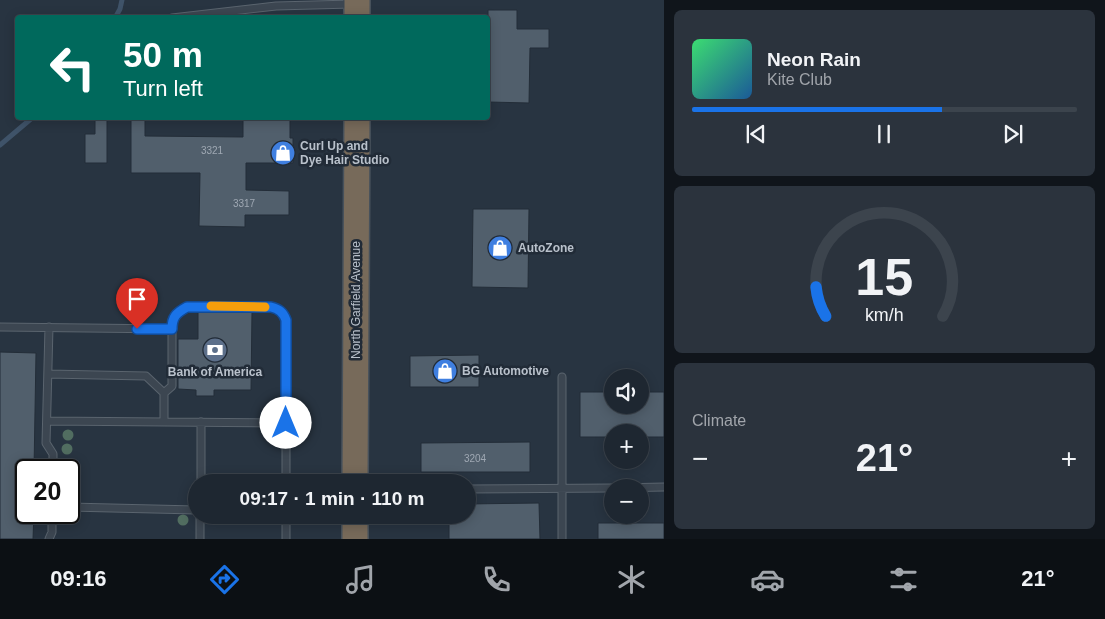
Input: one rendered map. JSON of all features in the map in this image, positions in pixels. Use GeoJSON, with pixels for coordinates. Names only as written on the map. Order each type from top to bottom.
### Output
{"type":"FeatureCollection","features":[{"type":"Feature","properties":{"kind":"highway","name":"North Garfield Avenue"},"geometry":{"type":"LineString","coordinates":[[355,474],[357,120]]}},
{"type":"Feature","properties":{"kind":"highway"},"geometry":{"type":"LineString","coordinates":[[355,524],[355,539]]}},
{"type":"Feature","properties":{"kind":"lane"},"geometry":{"type":"LineString","coordinates":[[198,15],[276,6],[357,7]]}},
{"type":"Feature","properties":{"kind":"lane"},"geometry":{"type":"LineString","coordinates":[[164,393],[172,386],[172,320],[176,314],[187,307],[193,306],[271,307],[278,309],[284,314],[286,320],[286,474]]}},
{"type":"Feature","properties":{"kind":"lane"},"geometry":{"type":"LineString","coordinates":[[0,327],[172,329]]}},
{"type":"Feature","properties":{"kind":"lane"},"geometry":{"type":"LineString","coordinates":[[49,327],[46,443],[53,454],[53,459]]}},
{"type":"Feature","properties":{"kind":"lane"},"geometry":{"type":"LineString","coordinates":[[48,374],[146,376],[164,393],[164,422]]}},
{"type":"Feature","properties":{"kind":"lane"},"geometry":{"type":"LineString","coordinates":[[562,377],[562,539]]}},
{"type":"Feature","properties":{"kind":"lane"},"geometry":{"type":"LineString","coordinates":[[47,421],[286,423]]}},
{"type":"Feature","properties":{"kind":"lane"},"geometry":{"type":"LineString","coordinates":[[201,422],[201,474]]}},
{"type":"Feature","properties":{"kind":"lane"},"geometry":{"type":"LineString","coordinates":[[649,487],[664,487]]}},
{"type":"Feature","properties":{"kind":"lane"},"geometry":{"type":"LineString","coordinates":[[476,489],[604,488]]}},
{"type":"Feature","properties":{"kind":"lane"},"geometry":{"type":"LineString","coordinates":[[80,507],[188,510]]}},
{"type":"Feature","properties":{"kind":"lane"},"geometry":{"type":"LineString","coordinates":[[49,539],[52,532],[52,524]]}},
{"type":"Feature","properties":{"kind":"lane"},"geometry":{"type":"LineString","coordinates":[[200,524],[200,539]]}},
{"type":"Feature","properties":{"kind":"lane"},"geometry":{"type":"LineString","coordinates":[[286,524],[286,539]]}},
{"type":"Feature","properties":{"kind":"building"},"geometry":{"type":"Polygon","coordinates":[[[488,10],[517,10],[517,29],[549,29],[549,48],[530,48],[529,103],[490,102],[490,15],[488,15],[488,10]]]}},
{"type":"Feature","properties":{"kind":"building"},"geometry":{"type":"Polygon","coordinates":[[[95,120],[107,120],[107,163],[85,163],[85,134],[95,134],[95,120]]]}},
{"type":"Feature","properties":{"kind":"building"},"geometry":{"type":"Polygon","coordinates":[[[131,120],[145,120],[145,136],[243,137],[243,120],[290,120],[290,138],[293,138],[293,163],[246,163],[246,190],[289,191],[289,215],[245,215],[245,227],[199,226],[200,173],[131,173],[131,120]]]}},
{"type":"Feature","properties":{"kind":"building","name":"AutoZone"},"geometry":{"type":"Polygon","coordinates":[[[473,209],[529,209],[528,288],[472,287],[473,209]]]}},
{"type":"Feature","properties":{"kind":"building","name":"Bank of America"},"geometry":{"type":"Polygon","coordinates":[[[198,312],[252,312],[251,390],[214,390],[214,396],[196,396],[196,390],[178,389],[178,339],[198,339],[198,312]]]}},
{"type":"Feature","properties":{"kind":"building"},"geometry":{"type":"Polygon","coordinates":[[[0,352],[36,353],[34,459],[15,459],[15,524],[34,524],[33,539],[0,539],[0,352]]]}},
{"type":"Feature","properties":{"kind":"building","name":"BG Automotive"},"geometry":{"type":"Polygon","coordinates":[[[479,355],[479,387],[410,387],[410,356],[479,355]]]}},
{"type":"Feature","properties":{"kind":"building"},"geometry":{"type":"Polygon","coordinates":[[[580,392],[604,392],[604,414],[649,414],[649,392],[664,392],[664,437],[649,437],[649,424],[604,424],[604,437],[580,437],[580,392]]]}},
{"type":"Feature","properties":{"kind":"building"},"geometry":{"type":"Polygon","coordinates":[[[530,442],[530,472],[421,472],[421,443],[530,442]]]}},
{"type":"Feature","properties":{"kind":"building"},"geometry":{"type":"Polygon","coordinates":[[[539,503],[540,539],[449,539],[449,524],[476,524],[476,504],[539,503]]]}},
{"type":"Feature","properties":{"kind":"building"},"geometry":{"type":"Polygon","coordinates":[[[598,523],[664,523],[664,539],[598,539],[598,523]]]}},
{"type":"Feature","properties":{"kind":"waterway"},"geometry":{"type":"LineString","coordinates":[[117,15],[122,0]]}},
{"type":"Feature","properties":{"kind":"waterway"},"geometry":{"type":"LineString","coordinates":[[0,145],[30,120]]}},
{"type":"Feature","properties":{"kind":"slow traffic"},"geometry":{"type":"LineString","coordinates":[[211,306],[265,307]]}},
{"type":"Feature","properties":{"kind":"place","name":"Curl Up and Dye Hair Studio"},"geometry":{"type":"Point","coordinates":[283,153]}},
{"type":"Feature","properties":{"kind":"place","name":"AutoZone"},"geometry":{"type":"Point","coordinates":[500,248]}},
{"type":"Feature","properties":{"kind":"place","name":"Bank of America"},"geometry":{"type":"Point","coordinates":[215,350]}},
{"type":"Feature","properties":{"kind":"place","name":"BG Automotive"},"geometry":{"type":"Point","coordinates":[445,371]}},
{"type":"Feature","properties":{"kind":"route"},"geometry":{"type":"LineString","coordinates":[[137,329],[172,329],[172,320],[176,314],[180,310],[193,306],[271,307],[278,309],[284,314],[286,320],[286,423]]}}]}
